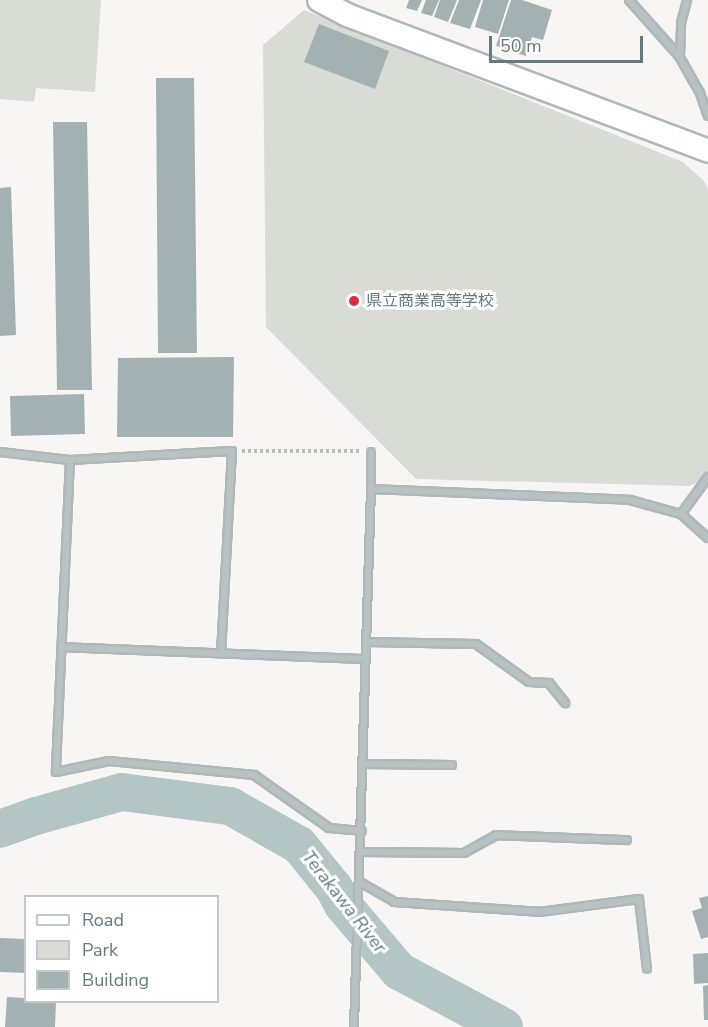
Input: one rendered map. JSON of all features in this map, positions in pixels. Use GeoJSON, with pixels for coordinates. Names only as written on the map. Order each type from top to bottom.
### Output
{"type":"FeatureCollection","features":[{"type":"Feature","properties":{"kind":"street"},"geometry":{"type":"LineString","coordinates":[[319,0],[708,151]]}},
{"type":"Feature","properties":{"kind":"street"},"geometry":{"type":"LineString","coordinates":[[629,0],[680,56],[700,93],[708,116]]}},
{"type":"Feature","properties":{"kind":"street"},"geometry":{"type":"LineString","coordinates":[[680,56],[681,23],[687,0]]}},
{"type":"Feature","properties":{"kind":"street"},"geometry":{"type":"LineString","coordinates":[[0,452],[70,460],[232,451],[221,654]]}},
{"type":"Feature","properties":{"kind":"street"},"geometry":{"type":"LineString","coordinates":[[70,460],[56,772],[109,761],[254,775],[329,828],[362,831]]}},
{"type":"Feature","properties":{"kind":"street"},"geometry":{"type":"LineString","coordinates":[[681,514],[708,477]]}},
{"type":"Feature","properties":{"kind":"street"},"geometry":{"type":"LineString","coordinates":[[354,1027],[362,831],[371,489],[630,501],[681,514],[708,538]]}},
{"type":"Feature","properties":{"kind":"street"},"geometry":{"type":"LineString","coordinates":[[367,642],[477,644],[529,682],[549,683],[565,703]]}},
{"type":"Feature","properties":{"kind":"street"},"geometry":{"type":"LineString","coordinates":[[62,647],[366,659]]}},
{"type":"Feature","properties":{"kind":"street"},"geometry":{"type":"LineString","coordinates":[[363,764],[452,765]]}},
{"type":"Feature","properties":{"kind":"street"},"geometry":{"type":"LineString","coordinates":[[361,852],[464,853],[496,835],[627,840]]}},
{"type":"Feature","properties":{"kind":"street"},"geometry":{"type":"LineString","coordinates":[[360,882],[394,902],[539,912],[639,899],[647,969]]}},
{"type":"Feature","properties":{"kind":"lane"},"geometry":{"type":"LineString","coordinates":[[371,451],[371,489]]}},
{"type":"Feature","properties":{"kind":"path"},"geometry":{"type":"LineString","coordinates":[[232,451],[371,451]]}},
{"type":"Feature","properties":{"kind":"green space"},"geometry":{"type":"Polygon","coordinates":[[[0,0],[101,0],[95,92],[36,88],[34,102],[0,99],[0,0]]]}},
{"type":"Feature","properties":{"kind":"green space"},"geometry":{"type":"Polygon","coordinates":[[[304,10],[683,162],[704,181],[708,190],[708,478],[689,486],[416,479],[266,327],[263,45],[304,10]]]}},
{"type":"Feature","properties":{"kind":"building"},"geometry":{"type":"Polygon","coordinates":[[[409,0],[422,0],[417,11],[406,8],[409,0]]]}},
{"type":"Feature","properties":{"kind":"building"},"geometry":{"type":"Polygon","coordinates":[[[426,0],[439,0],[432,16],[421,13],[426,0]]]}},
{"type":"Feature","properties":{"kind":"building"},"geometry":{"type":"Polygon","coordinates":[[[440,0],[457,0],[448,22],[434,17],[440,0]]]}},
{"type":"Feature","properties":{"kind":"building"},"geometry":{"type":"Polygon","coordinates":[[[459,0],[481,0],[470,29],[450,23],[459,0]]]}},
{"type":"Feature","properties":{"kind":"building"},"geometry":{"type":"Polygon","coordinates":[[[483,0],[509,0],[498,34],[475,27],[483,0]]]}},
{"type":"Feature","properties":{"kind":"building"},"geometry":{"type":"Polygon","coordinates":[[[511,0],[522,0],[552,10],[543,40],[532,37],[526,56],[496,46],[511,0]]]}},
{"type":"Feature","properties":{"kind":"building"},"geometry":{"type":"Polygon","coordinates":[[[319,24],[389,51],[375,89],[304,62],[319,24]]]}},
{"type":"Feature","properties":{"kind":"building"},"geometry":{"type":"Polygon","coordinates":[[[156,78],[194,78],[197,353],[158,353],[156,78]]]}},
{"type":"Feature","properties":{"kind":"building"},"geometry":{"type":"Polygon","coordinates":[[[53,122],[87,122],[92,390],[57,390],[53,122]]]}},
{"type":"Feature","properties":{"kind":"building"},"geometry":{"type":"Polygon","coordinates":[[[11,187],[16,335],[0,336],[0,188],[11,187]]]}},
{"type":"Feature","properties":{"kind":"building"},"geometry":{"type":"Polygon","coordinates":[[[234,357],[233,437],[117,437],[118,358],[234,357]]]}},
{"type":"Feature","properties":{"kind":"building"},"geometry":{"type":"Polygon","coordinates":[[[84,394],[85,434],[11,436],[10,396],[84,394]]]}},
{"type":"Feature","properties":{"kind":"building"},"geometry":{"type":"Polygon","coordinates":[[[708,896],[708,937],[701,939],[692,911],[702,908],[699,898],[708,896]]]}},
{"type":"Feature","properties":{"kind":"building"},"geometry":{"type":"Polygon","coordinates":[[[0,938],[24,939],[24,973],[0,972],[0,938]]]}},
{"type":"Feature","properties":{"kind":"building"},"geometry":{"type":"Polygon","coordinates":[[[708,953],[708,983],[694,984],[693,954],[708,953]]]}},
{"type":"Feature","properties":{"kind":"building"},"geometry":{"type":"Polygon","coordinates":[[[708,985],[708,1020],[704,1020],[703,986],[708,985]]]}},
{"type":"Feature","properties":{"kind":"building"},"geometry":{"type":"Polygon","coordinates":[[[7,997],[24,998],[24,1003],[56,1003],[55,1027],[5,1027],[7,997]]]}},
{"type":"Feature","properties":{"kind":"waterway","name":"Terakawa River"},"geometry":{"type":"LineString","coordinates":[[0,829],[36,816],[122,792],[230,806],[299,845],[334,888],[343,905],[399,971],[504,1027]]}},
{"type":"Feature","properties":{"kind":"place","name":"県立商業高等学校"},"geometry":{"type":"Point","coordinates":[354,301]}}]}
